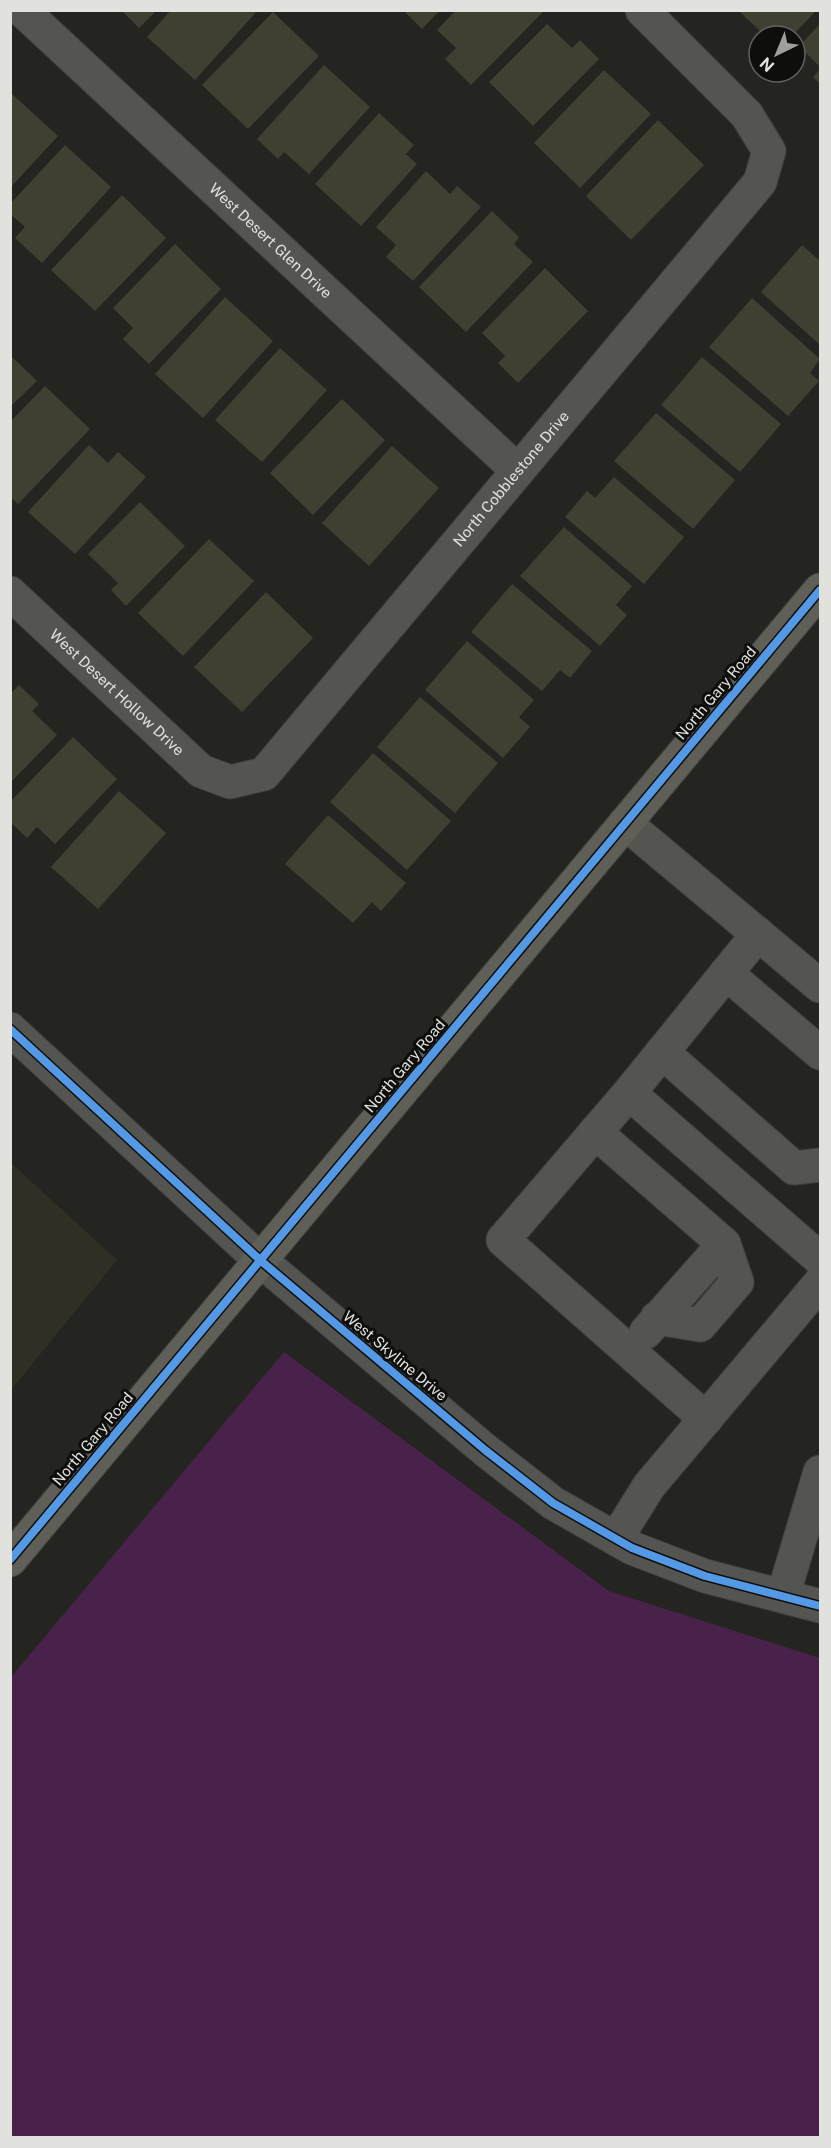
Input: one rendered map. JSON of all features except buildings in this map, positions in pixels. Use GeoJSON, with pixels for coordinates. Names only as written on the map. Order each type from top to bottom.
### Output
{"type":"FeatureCollection","features":[{"type":"Feature","properties":{"kind":"main road","name":"North Gary Road"},"geometry":{"type":"LineString","coordinates":[[10,1560],[820,590]]}},
{"type":"Feature","properties":{"kind":"street","name":"West Desert Glen Drive"},"geometry":{"type":"LineString","coordinates":[[22,10],[518,471]]}},
{"type":"Feature","properties":{"kind":"street","name":"North Cobblestone Drive"},"geometry":{"type":"LineString","coordinates":[[230,782],[264,774],[760,182],[769,151],[747,115],[642,10]]}},
{"type":"Feature","properties":{"kind":"street","name":"West Desert Hollow Drive"},"geometry":{"type":"LineString","coordinates":[[10,593],[201,771],[230,782]]}},
{"type":"Feature","properties":{"kind":"street"},"geometry":{"type":"LineString","coordinates":[[625,823],[820,986]]}},
{"type":"Feature","properties":{"kind":"street"},"geometry":{"type":"LineString","coordinates":[[706,1419],[503,1240],[628,1093],[758,934]]}},
{"type":"Feature","properties":{"kind":"street"},"geometry":{"type":"LineString","coordinates":[[726,973],[820,1053]]}},
{"type":"Feature","properties":{"kind":"street","name":"West Skyline Drive"},"geometry":{"type":"LineString","coordinates":[[10,1029],[260,1260],[485,1450],[553,1503],[632,1548],[705,1576],[820,1606]]}},
{"type":"Feature","properties":{"kind":"street"},"geometry":{"type":"LineString","coordinates":[[662,1052],[794,1168],[820,1165]]}},
{"type":"Feature","properties":{"kind":"street"},"geometry":{"type":"LineString","coordinates":[[628,1093],[820,1259]]}},
{"type":"Feature","properties":{"kind":"street"},"geometry":{"type":"LineString","coordinates":[[595,1132],[724,1244],[737,1282],[700,1325],[657,1318],[630,1351]]}},
{"type":"Feature","properties":{"kind":"street"},"geometry":{"type":"LineString","coordinates":[[616,1539],[650,1486],[820,1283]]}},
{"type":"Feature","properties":{"kind":"street"},"geometry":{"type":"LineString","coordinates":[[783,1596],[820,1472]]}},
{"type":"Feature","properties":{"kind":"shaded area"},"geometry":{"type":"Polygon","coordinates":[[[10,1162],[117,1260],[11,1390],[10,1390],[10,1162]]]}},
{"type":"Feature","properties":{"kind":"shaded area"},"geometry":{"type":"Polygon","coordinates":[[[284,1352],[609,1591],[820,1658],[820,2137],[11,2137],[11,1677],[284,1352]]]}},
{"type":"Feature","properties":{"kind":"cycle path"},"geometry":{"type":"LineString","coordinates":[[10,1560],[820,590]]}},
{"type":"Feature","properties":{"kind":"cycle path"},"geometry":{"type":"LineString","coordinates":[[10,1029],[260,1260],[485,1450],[553,1503],[632,1548],[705,1576],[820,1606]]}}]}
